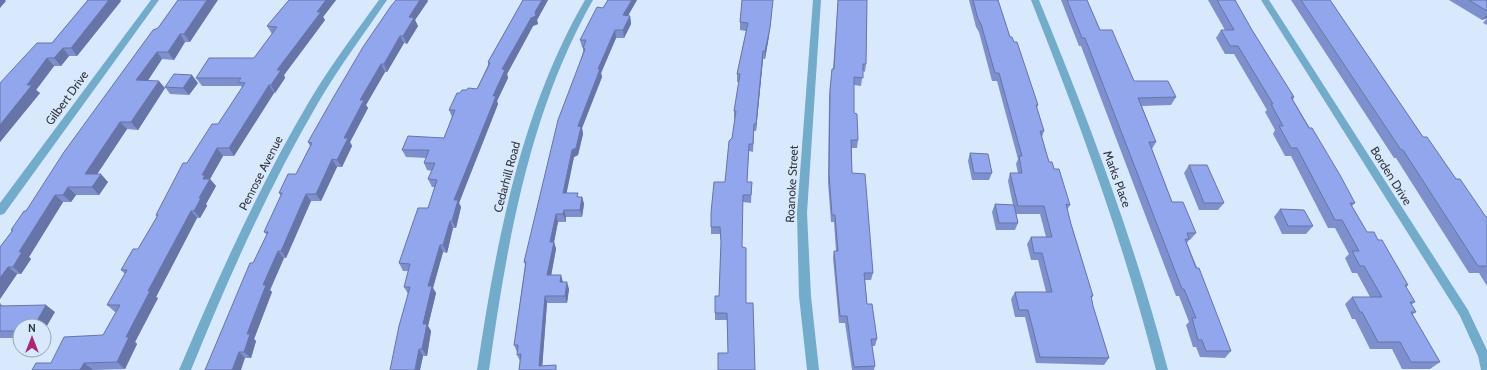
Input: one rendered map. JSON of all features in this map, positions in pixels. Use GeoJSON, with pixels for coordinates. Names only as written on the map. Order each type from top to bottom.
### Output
{"type":"FeatureCollection","features":[{"type":"Feature","properties":{"kind":"street","name":"Gilbert Drive"},"geometry":{"type":"LineString","coordinates":[[0,211],[156,0]]}},
{"type":"Feature","properties":{"kind":"street","name":"Penrose Avenue"},"geometry":{"type":"LineString","coordinates":[[185,370],[206,318],[268,185],[314,102],[383,0]]}},
{"type":"Feature","properties":{"kind":"street","name":"Cedarhill Road"},"geometry":{"type":"LineString","coordinates":[[484,370],[490,320],[510,212],[525,154],[545,98],[574,26],[589,0]]}},
{"type":"Feature","properties":{"kind":"street","name":"Roanoke Street"},"geometry":{"type":"LineString","coordinates":[[813,370],[805,296],[802,213],[817,0]]}},
{"type":"Feature","properties":{"kind":"street","name":"Marks Place"},"geometry":{"type":"LineString","coordinates":[[1035,0],[1071,90],[1126,245],[1162,370]]}},
{"type":"Feature","properties":{"kind":"street","name":"Borden Drive"},"geometry":{"type":"LineString","coordinates":[[1265,0],[1464,313],[1484,356],[1487,370]]}},
{"type":"Feature","properties":{"kind":"building"},"geometry":{"type":"Polygon","coordinates":[[[88,0],[109,0],[71,48],[63,48],[54,58],[47,58],[27,85],[32,85],[0,125],[0,83],[37,43],[52,43],[88,0]]]}},
{"type":"Feature","properties":{"kind":"building"},"geometry":{"type":"Polygon","coordinates":[[[178,0],[207,0],[184,34],[180,34],[168,52],[157,52],[136,80],[159,81],[131,122],[120,122],[85,174],[101,174],[92,187],[68,187],[63,195],[55,195],[19,252],[22,252],[13,267],[8,267],[0,278],[0,247],[13,230],[11,230],[24,211],[26,211],[64,152],[153,30],[158,28],[178,0]]]}},
{"type":"Feature","properties":{"kind":"building"},"geometry":{"type":"Polygon","coordinates":[[[289,0],[326,0],[317,12],[321,12],[277,70],[281,70],[271,85],[269,85],[229,148],[217,148],[202,175],[205,175],[203,179],[210,179],[199,198],[201,198],[194,211],[191,211],[148,291],[150,291],[126,337],[129,337],[117,362],[84,363],[80,370],[32,370],[36,363],[51,363],[64,337],[103,335],[120,305],[107,305],[127,270],[121,270],[133,249],[138,249],[158,215],[156,215],[183,163],[187,163],[212,124],[218,124],[245,83],[238,82],[241,78],[196,78],[209,58],[254,58],[277,27],[267,26],[289,0]]]}},
{"type":"Feature","properties":{"kind":"building"},"geometry":{"type":"Polygon","coordinates":[[[396,0],[420,0],[409,17],[414,18],[403,36],[400,36],[384,64],[381,64],[360,100],[364,100],[344,138],[348,138],[337,160],[332,159],[316,194],[306,194],[281,251],[278,251],[263,285],[266,285],[247,334],[250,334],[244,352],[239,352],[232,370],[205,370],[250,263],[253,263],[268,232],[264,232],[282,193],[279,193],[288,174],[296,174],[312,143],[308,142],[333,98],[363,47],[396,0]]]}},
{"type":"Feature","properties":{"kind":"building"},"geometry":{"type":"Polygon","coordinates":[[[523,0],[542,0],[535,12],[536,16],[531,18],[502,69],[505,70],[493,96],[496,96],[454,200],[458,200],[452,221],[450,221],[443,245],[440,245],[428,286],[432,286],[423,324],[427,324],[422,349],[419,349],[415,370],[390,370],[399,326],[410,287],[404,287],[410,264],[399,263],[418,208],[428,208],[437,180],[428,179],[435,163],[424,163],[429,150],[402,150],[408,136],[444,138],[455,110],[449,110],[457,93],[460,93],[462,90],[467,90],[468,88],[477,89],[490,63],[488,62],[523,0]]]}},
{"type":"Feature","properties":{"kind":"building"},"geometry":{"type":"Polygon","coordinates":[[[608,0],[632,0],[623,15],[630,16],[623,30],[615,30],[598,69],[600,69],[578,126],[581,127],[576,148],[572,150],[563,193],[578,193],[577,197],[582,197],[580,210],[564,210],[563,214],[556,214],[550,242],[554,242],[547,275],[561,275],[560,282],[567,282],[565,296],[545,296],[539,366],[556,365],[556,370],[519,370],[521,354],[517,355],[518,345],[514,345],[526,262],[524,262],[558,120],[585,49],[583,48],[586,40],[580,40],[597,7],[603,8],[608,0]]]}},
{"type":"Feature","properties":{"kind":"building"},"geometry":{"type":"Polygon","coordinates":[[[742,0],[773,0],[770,28],[765,51],[763,51],[753,144],[749,144],[747,182],[752,182],[751,195],[743,195],[742,247],[746,248],[746,303],[753,303],[755,370],[718,370],[718,353],[728,353],[727,313],[715,313],[715,296],[719,296],[721,241],[720,227],[711,227],[711,213],[714,182],[725,182],[729,141],[732,138],[736,111],[734,111],[740,74],[737,74],[748,23],[740,22],[742,0]]]}},
{"type":"Feature","properties":{"kind":"building"},"geometry":{"type":"Polygon","coordinates":[[[838,0],[867,0],[866,64],[863,64],[863,78],[854,77],[854,113],[857,114],[858,140],[851,140],[852,173],[865,174],[873,273],[864,273],[867,304],[872,304],[877,339],[871,339],[875,366],[854,367],[847,316],[840,316],[834,251],[838,251],[835,215],[832,215],[829,175],[830,90],[832,69],[834,69],[838,0]]]}},
{"type":"Feature","properties":{"kind":"building"},"geometry":{"type":"Polygon","coordinates":[[[973,0],[998,0],[1010,37],[1012,37],[1014,42],[1017,42],[1038,105],[1036,105],[1044,131],[1040,131],[1049,162],[1052,162],[1054,169],[1059,169],[1070,205],[1066,204],[1093,296],[1091,296],[1093,306],[1109,358],[1040,357],[1028,310],[1019,310],[1015,292],[1052,292],[1042,253],[1034,253],[1031,237],[1052,237],[1044,206],[1018,206],[1010,173],[1022,173],[1019,156],[1022,156],[999,73],[995,73],[973,0]]]}},
{"type":"Feature","properties":{"kind":"building"},"geometry":{"type":"Polygon","coordinates":[[[1067,0],[1087,0],[1100,30],[1112,30],[1134,81],[1168,81],[1176,97],[1138,98],[1156,142],[1149,142],[1172,202],[1183,202],[1196,233],[1187,233],[1189,239],[1185,239],[1196,268],[1199,268],[1231,351],[1206,351],[1202,340],[1198,340],[1192,318],[1196,318],[1184,289],[1182,289],[1085,38],[1082,38],[1067,0]]]}},
{"type":"Feature","properties":{"kind":"building"},"geometry":{"type":"Polygon","coordinates":[[[1217,0],[1235,0],[1294,97],[1291,97],[1309,128],[1312,128],[1340,175],[1355,203],[1350,203],[1367,232],[1374,232],[1378,240],[1382,240],[1408,285],[1405,285],[1415,302],[1410,302],[1416,312],[1411,312],[1440,362],[1411,362],[1400,342],[1378,342],[1352,297],[1382,297],[1364,266],[1360,266],[1352,251],[1359,251],[1342,220],[1335,220],[1297,148],[1291,148],[1279,126],[1283,126],[1271,104],[1273,104],[1238,46],[1230,46],[1221,30],[1234,30],[1217,0]]]}},
{"type":"Feature","properties":{"kind":"building"},"geometry":{"type":"Polygon","coordinates":[[[1301,0],[1330,0],[1423,137],[1427,137],[1456,179],[1460,179],[1487,217],[1487,266],[1478,266],[1403,150],[1401,150],[1301,0]]]}},
{"type":"Feature","properties":{"kind":"building"},"geometry":{"type":"Polygon","coordinates":[[[1469,0],[1487,0],[1487,11],[1469,0]]]}},
{"type":"Feature","properties":{"kind":"building"},"geometry":{"type":"Polygon","coordinates":[[[174,74],[192,75],[183,88],[165,87],[174,74]]]}},
{"type":"Feature","properties":{"kind":"building"},"geometry":{"type":"Polygon","coordinates":[[[970,153],[988,154],[992,173],[974,173],[970,153]]]}},
{"type":"Feature","properties":{"kind":"building"},"geometry":{"type":"Polygon","coordinates":[[[1189,165],[1207,165],[1224,203],[1204,203],[1189,165]]]}},
{"type":"Feature","properties":{"kind":"building"},"geometry":{"type":"Polygon","coordinates":[[[995,204],[1014,205],[1018,223],[999,223],[995,204]]]}},
{"type":"Feature","properties":{"kind":"building"},"geometry":{"type":"Polygon","coordinates":[[[1280,209],[1304,210],[1313,226],[1288,226],[1280,209]]]}},
{"type":"Feature","properties":{"kind":"building"},"geometry":{"type":"Polygon","coordinates":[[[46,305],[39,318],[12,318],[12,331],[0,331],[0,306],[46,305]]]}}]}
